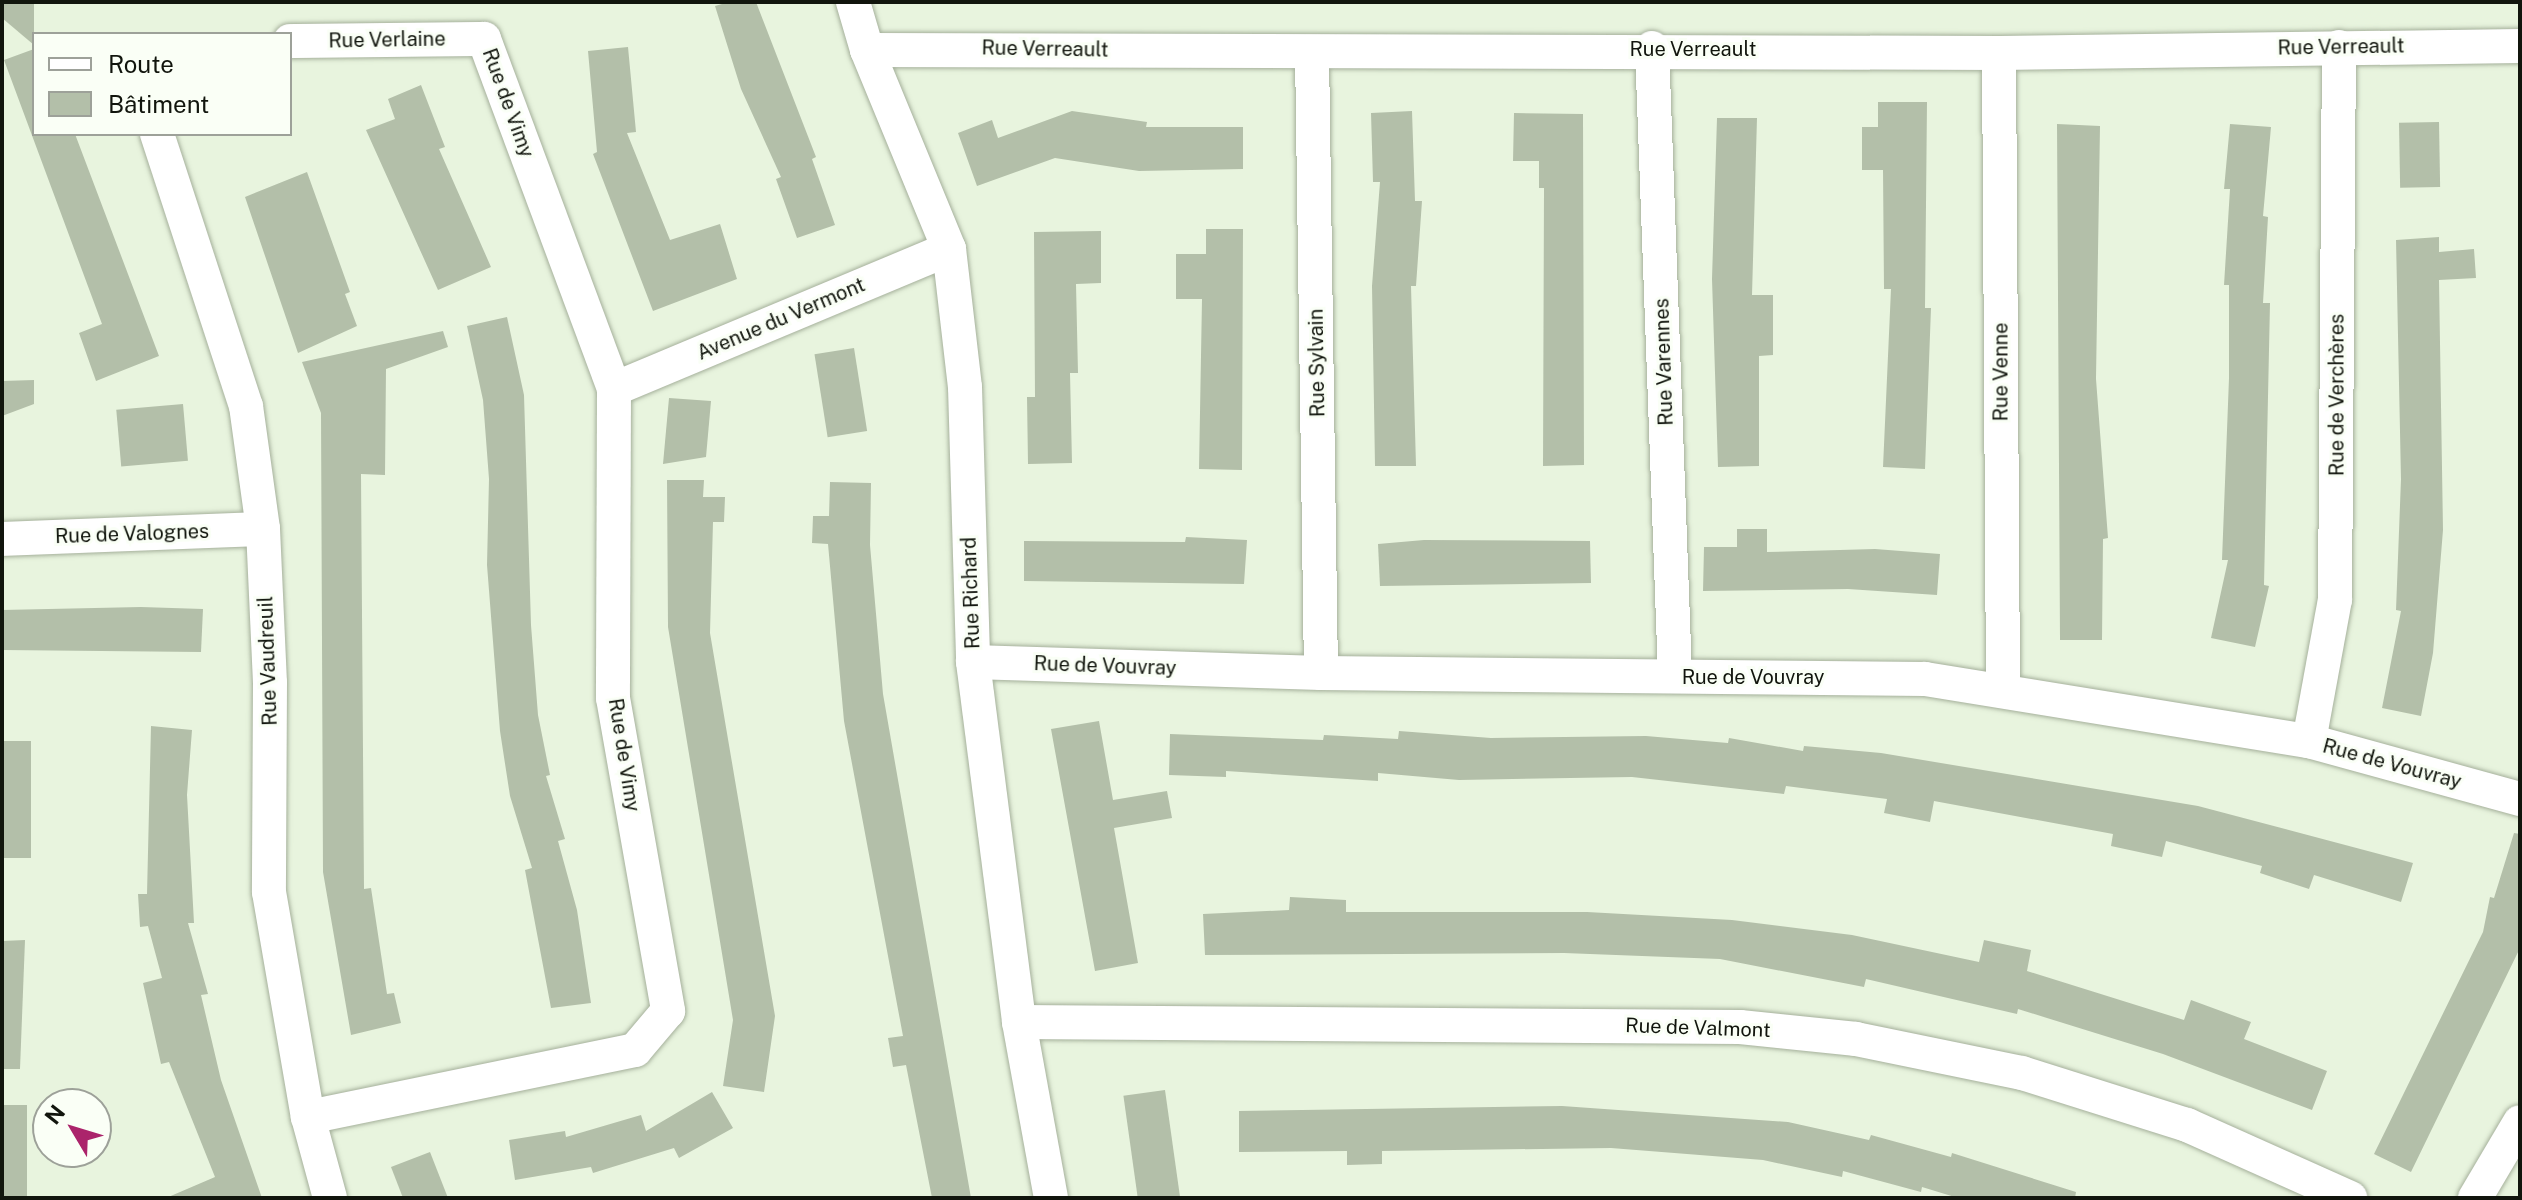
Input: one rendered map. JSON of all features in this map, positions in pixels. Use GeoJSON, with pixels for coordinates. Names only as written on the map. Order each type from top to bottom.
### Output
{"type":"FeatureCollection","features":[{"type":"Feature","properties":{"kind":"street","name":"Rue Richard"},"geometry":{"type":"LineString","coordinates":[[853,2],[867,50],[949,249],[965,387],[973,662],[1019,1022],[1051,1198]]}},
{"type":"Feature","properties":{"kind":"street","name":"Rue Verlaine"},"geometry":{"type":"LineString","coordinates":[[292,41],[484,39]]}},
{"type":"Feature","properties":{"kind":"street","name":"Rue de Vimy"},"geometry":{"type":"LineString","coordinates":[[308,1117],[635,1050],[668,1011],[613,698],[614,389],[484,39]]}},
{"type":"Feature","properties":{"kind":"street","name":"Rue Verreault"},"geometry":{"type":"LineString","coordinates":[[867,50],[1312,52],[1652,48],[1999,53],[2520,46]]}},
{"type":"Feature","properties":{"kind":"street","name":"Rue de Verchères"},"geometry":{"type":"LineString","coordinates":[[2309,741],[2335,600],[2339,47]]}},
{"type":"Feature","properties":{"kind":"street","name":"Rue Varennes"},"geometry":{"type":"LineString","coordinates":[[1652,48],[1675,676]]}},
{"type":"Feature","properties":{"kind":"street","name":"Rue Sylvain"},"geometry":{"type":"LineString","coordinates":[[1312,52],[1321,673]]}},
{"type":"Feature","properties":{"kind":"street","name":"Rue Venne"},"geometry":{"type":"LineString","coordinates":[[1999,53],[2003,691]]}},
{"type":"Feature","properties":{"kind":"street","name":"Rue Vaudreuil"},"geometry":{"type":"LineString","coordinates":[[158,136],[246,406],[263,529],[270,683],[269,892],[308,1117],[330,1198]]}},
{"type":"Feature","properties":{"kind":"street","name":"Avenue du Vermont"},"geometry":{"type":"LineString","coordinates":[[614,389],[949,249]]}},
{"type":"Feature","properties":{"kind":"street","name":"Rue de Valognes"},"geometry":{"type":"LineString","coordinates":[[2,539],[263,529]]}},
{"type":"Feature","properties":{"kind":"street","name":"Rue de Vouvray"},"geometry":{"type":"LineString","coordinates":[[973,662],[1321,673],[1925,679],[2309,741],[2520,799]]}},
{"type":"Feature","properties":{"kind":"street","name":"Rue de Valmont"},"geometry":{"type":"LineString","coordinates":[[1019,1022],[1740,1027],[1856,1039],[2022,1073],[2187,1125],[2350,1198]]}},
{"type":"Feature","properties":{"kind":"street"},"geometry":{"type":"LineString","coordinates":[[2475,1198],[2520,1122]]}},
{"type":"Feature","properties":{"kind":"building"},"geometry":{"type":"Polygon","coordinates":[[[2,2],[34,2],[32,43],[2,18],[2,2]]]}},
{"type":"Feature","properties":{"kind":"building"},"geometry":{"type":"Polygon","coordinates":[[[729,2],[756,2],[816,157],[812,159],[835,225],[797,238],[776,179],[781,177],[741,89],[715,6],[729,2]]]}},
{"type":"Feature","properties":{"kind":"building"},"geometry":{"type":"Polygon","coordinates":[[[628,47],[636,132],[627,133],[670,240],[720,224],[737,279],[653,311],[593,154],[597,152],[588,51],[628,47]]]}},
{"type":"Feature","properties":{"kind":"building"},"geometry":{"type":"Polygon","coordinates":[[[32,50],[32,135],[4,60],[32,50]]]}},
{"type":"Feature","properties":{"kind":"building"},"geometry":{"type":"Polygon","coordinates":[[[421,85],[445,147],[439,149],[491,267],[438,290],[366,130],[395,119],[388,99],[421,85]]]}},
{"type":"Feature","properties":{"kind":"building"},"geometry":{"type":"Polygon","coordinates":[[[1878,102],[1927,102],[1925,308],[1931,308],[1925,469],[1883,467],[1891,289],[1884,289],[1883,170],[1862,170],[1862,127],[1878,127],[1878,102]]]}},
{"type":"Feature","properties":{"kind":"building"},"geometry":{"type":"Polygon","coordinates":[[[1072,111],[1147,122],[1146,127],[1243,127],[1243,169],[1139,171],[1055,158],[977,186],[958,133],[992,120],[998,138],[1072,111]]]}},
{"type":"Feature","properties":{"kind":"building"},"geometry":{"type":"Polygon","coordinates":[[[1412,111],[1415,201],[1422,201],[1416,286],[1411,286],[1416,466],[1375,466],[1372,286],[1380,182],[1373,182],[1371,113],[1412,111]]]}},
{"type":"Feature","properties":{"kind":"building"},"geometry":{"type":"Polygon","coordinates":[[[1514,113],[1583,114],[1584,465],[1543,466],[1544,188],[1539,188],[1539,161],[1513,161],[1514,113]]]}},
{"type":"Feature","properties":{"kind":"building"},"geometry":{"type":"Polygon","coordinates":[[[1717,118],[1757,118],[1752,295],[1773,295],[1773,355],[1759,356],[1759,466],[1718,467],[1712,279],[1717,118]]]}},
{"type":"Feature","properties":{"kind":"building"},"geometry":{"type":"Polygon","coordinates":[[[2439,122],[2440,187],[2400,188],[2399,123],[2439,122]]]}},
{"type":"Feature","properties":{"kind":"building"},"geometry":{"type":"Polygon","coordinates":[[[2057,124],[2100,126],[2096,379],[2108,538],[2103,539],[2102,640],[2060,640],[2057,124]]]}},
{"type":"Feature","properties":{"kind":"building"},"geometry":{"type":"Polygon","coordinates":[[[2230,124],[2271,127],[2263,216],[2268,217],[2263,303],[2270,303],[2264,585],[2269,586],[2255,647],[2211,638],[2228,560],[2222,560],[2229,378],[2229,285],[2224,285],[2230,189],[2224,189],[2230,124]]]}},
{"type":"Feature","properties":{"kind":"building"},"geometry":{"type":"Polygon","coordinates":[[[32,136],[76,136],[159,356],[96,381],[79,333],[102,324],[32,136]]]}},
{"type":"Feature","properties":{"kind":"building"},"geometry":{"type":"Polygon","coordinates":[[[307,172],[350,292],[345,294],[357,326],[298,353],[245,197],[307,172]]]}},
{"type":"Feature","properties":{"kind":"building"},"geometry":{"type":"Polygon","coordinates":[[[1206,229],[1243,229],[1242,470],[1199,469],[1202,299],[1176,299],[1176,254],[1206,254],[1206,229]]]}},
{"type":"Feature","properties":{"kind":"building"},"geometry":{"type":"Polygon","coordinates":[[[1101,231],[1101,283],[1076,284],[1078,373],[1070,373],[1072,463],[1028,464],[1027,397],[1035,397],[1034,232],[1101,231]]]}},
{"type":"Feature","properties":{"kind":"building"},"geometry":{"type":"Polygon","coordinates":[[[2439,237],[2439,252],[2474,249],[2476,278],[2439,280],[2443,530],[2433,653],[2421,716],[2382,708],[2401,611],[2396,610],[2401,479],[2396,240],[2439,237]]]}},
{"type":"Feature","properties":{"kind":"building"},"geometry":{"type":"Polygon","coordinates":[[[507,317],[524,395],[531,625],[538,715],[550,775],[546,776],[565,839],[558,841],[577,910],[591,1003],[551,1008],[525,870],[532,868],[510,796],[500,731],[487,565],[489,479],[483,400],[467,326],[507,317]]]}},
{"type":"Feature","properties":{"kind":"building"},"geometry":{"type":"Polygon","coordinates":[[[443,331],[448,347],[386,369],[385,475],[361,474],[364,889],[371,888],[387,994],[394,993],[401,1023],[351,1035],[323,872],[321,413],[302,362],[443,331]]]}},
{"type":"Feature","properties":{"kind":"building"},"geometry":{"type":"Polygon","coordinates":[[[854,348],[867,431],[828,437],[814,354],[854,348]]]}},
{"type":"Feature","properties":{"kind":"building"},"geometry":{"type":"Polygon","coordinates":[[[34,380],[34,404],[2,416],[2,381],[34,380]]]}},
{"type":"Feature","properties":{"kind":"building"},"geometry":{"type":"Polygon","coordinates":[[[669,398],[711,401],[706,457],[663,464],[669,398]]]}},
{"type":"Feature","properties":{"kind":"building"},"geometry":{"type":"Polygon","coordinates":[[[183,404],[188,461],[121,467],[116,410],[183,404]]]}},
{"type":"Feature","properties":{"kind":"building"},"geometry":{"type":"Polygon","coordinates":[[[667,480],[704,480],[703,497],[725,497],[724,522],[713,522],[710,633],[775,1016],[764,1092],[723,1086],[733,1020],[668,627],[667,480]]]}},
{"type":"Feature","properties":{"kind":"building"},"geometry":{"type":"Polygon","coordinates":[[[830,482],[871,483],[870,545],[883,694],[971,1198],[932,1198],[906,1065],[893,1067],[888,1038],[903,1036],[844,721],[828,544],[812,543],[813,516],[829,516],[830,482]]]}},
{"type":"Feature","properties":{"kind":"building"},"geometry":{"type":"Polygon","coordinates":[[[1737,529],[1767,529],[1767,552],[1875,549],[1940,554],[1937,595],[1848,589],[1703,591],[1704,547],[1737,547],[1737,529]]]}},
{"type":"Feature","properties":{"kind":"building"},"geometry":{"type":"Polygon","coordinates":[[[1186,537],[1247,540],[1244,584],[1024,581],[1024,541],[1185,542],[1186,537]]]}},
{"type":"Feature","properties":{"kind":"building"},"geometry":{"type":"Polygon","coordinates":[[[1424,540],[1590,541],[1591,583],[1380,586],[1378,544],[1424,540]]]}},
{"type":"Feature","properties":{"kind":"building"},"geometry":{"type":"Polygon","coordinates":[[[203,609],[201,652],[2,650],[2,610],[203,609]]]}},
{"type":"Feature","properties":{"kind":"building"},"geometry":{"type":"Polygon","coordinates":[[[1099,721],[1113,800],[1167,791],[1172,818],[1114,828],[1138,963],[1095,971],[1051,729],[1099,721]]]}},
{"type":"Feature","properties":{"kind":"building"},"geometry":{"type":"Polygon","coordinates":[[[151,726],[192,730],[187,795],[194,923],[188,923],[208,994],[201,995],[221,1080],[262,1198],[166,1198],[215,1177],[169,1062],[161,1064],[143,983],[162,978],[148,926],[140,927],[138,894],[147,894],[151,726]]]}},
{"type":"Feature","properties":{"kind":"building"},"geometry":{"type":"Polygon","coordinates":[[[1399,731],[1491,738],[1646,736],[1728,743],[1729,738],[1803,751],[1804,746],[1881,753],[2198,806],[2413,863],[2401,902],[2314,875],[2309,889],[2260,873],[2262,866],[2166,841],[2162,857],[2111,846],[2113,834],[1934,801],[1930,822],[1884,813],[1887,799],[1786,786],[1784,794],[1632,777],[1459,780],[1378,773],[1378,781],[1226,771],[1226,777],[1169,775],[1170,734],[1323,740],[1324,735],[1398,739],[1399,731]]]}},
{"type":"Feature","properties":{"kind":"building"},"geometry":{"type":"Polygon","coordinates":[[[2,741],[31,741],[31,858],[2,858],[2,741]]]}},
{"type":"Feature","properties":{"kind":"building"},"geometry":{"type":"Polygon","coordinates":[[[2514,833],[2520,834],[2520,948],[2411,1172],[2374,1154],[2483,932],[2490,897],[2494,898],[2514,833]]]}},
{"type":"Feature","properties":{"kind":"building"},"geometry":{"type":"Polygon","coordinates":[[[1290,897],[1346,900],[1346,912],[1587,912],[1732,920],[1852,935],[1979,962],[1984,940],[2031,950],[2027,971],[2184,1020],[2191,1000],[2251,1022],[2244,1039],[2327,1071],[2312,1110],[2163,1054],[2018,1009],[2017,1014],[1866,979],[1864,987],[1720,959],[1564,953],[1205,955],[1203,914],[1289,910],[1290,897]]]}},
{"type":"Feature","properties":{"kind":"building"},"geometry":{"type":"Polygon","coordinates":[[[25,940],[20,1069],[2,1069],[2,941],[25,940]]]}},
{"type":"Feature","properties":{"kind":"building"},"geometry":{"type":"Polygon","coordinates":[[[1165,1090],[1180,1198],[1138,1198],[1123,1096],[1165,1090]]]}},
{"type":"Feature","properties":{"kind":"building"},"geometry":{"type":"Polygon","coordinates":[[[712,1092],[733,1128],[679,1158],[674,1148],[593,1173],[591,1167],[515,1180],[509,1140],[565,1131],[566,1137],[641,1115],[646,1131],[712,1092]]]}},
{"type":"Feature","properties":{"kind":"building"},"geometry":{"type":"Polygon","coordinates":[[[2,1105],[27,1105],[27,1198],[2,1198],[2,1105]]]}},
{"type":"Feature","properties":{"kind":"building"},"geometry":{"type":"Polygon","coordinates":[[[1562,1106],[1788,1122],[1869,1140],[1871,1135],[1951,1157],[1952,1153],[2076,1192],[2075,1198],[1958,1198],[1922,1187],[1921,1192],[1843,1171],[1842,1177],[1763,1160],[1611,1148],[1382,1151],[1382,1164],[1347,1165],[1347,1151],[1239,1152],[1239,1111],[1562,1106]]]}},
{"type":"Feature","properties":{"kind":"building"},"geometry":{"type":"Polygon","coordinates":[[[430,1152],[448,1198],[403,1198],[391,1167],[430,1152]]]}}]}
